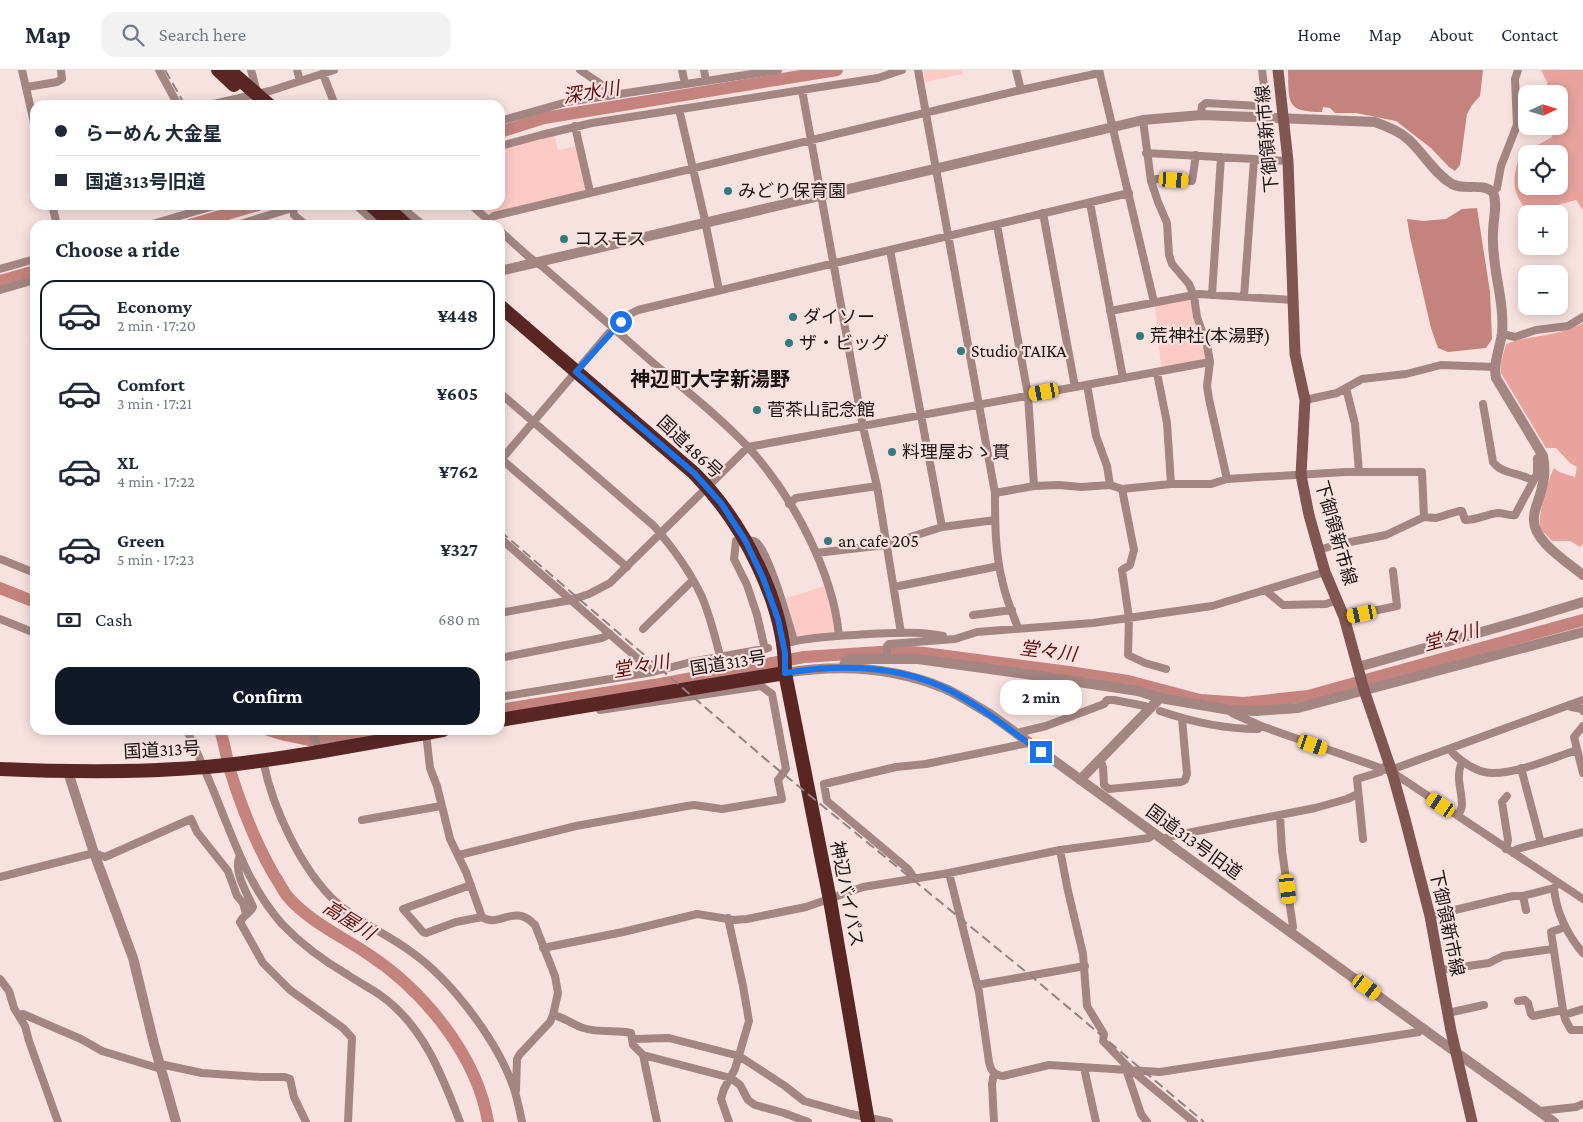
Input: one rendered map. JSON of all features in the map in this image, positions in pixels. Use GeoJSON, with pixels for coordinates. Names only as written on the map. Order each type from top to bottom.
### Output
{"type":"FeatureCollection","features":[{"type":"Feature","properties":{"kind":"highway"},"geometry":{"type":"LineString","coordinates":[[218,70],[254,98]]}},
{"type":"Feature","properties":{"kind":"highway"},"geometry":{"type":"LineString","coordinates":[[230,70],[254,98]]}},
{"type":"Feature","properties":{"kind":"highway"},"geometry":{"type":"LineString","coordinates":[[376,210],[388,220]]}},
{"type":"Feature","properties":{"kind":"highway"},"geometry":{"type":"LineString","coordinates":[[390,210],[400,220]]}},
{"type":"Feature","properties":{"kind":"highway","name":"国道486号"},"geometry":{"type":"LineString","coordinates":[[505,311],[574,375]]}},
{"type":"Feature","properties":{"kind":"highway","name":"国道486号"},"geometry":{"type":"LineString","coordinates":[[505,321],[694,473],[705,490],[721,503],[740,541],[763,578],[778,619],[778,659]]}},
{"type":"Feature","properties":{"kind":"highway","name":"国道313号"},"geometry":{"type":"LineString","coordinates":[[505,719],[579,707],[778,659]]}},
{"type":"Feature","properties":{"kind":"highway","name":"神辺バイパス"},"geometry":{"type":"LineString","coordinates":[[778,659],[830,900],[867,1120]]}},
{"type":"Feature","properties":{"kind":"highway","name":"国道313号"},"geometry":{"type":"LineString","coordinates":[[0,769],[103,772],[205,767],[260,760],[318,747],[411,735]]}},
{"type":"Feature","properties":{"kind":"main road","name":"下御領新市線"},"geometry":{"type":"LineString","coordinates":[[1278,70],[1288,161],[1295,354],[1304,400],[1301,475],[1309,515],[1325,572],[1344,617],[1430,916],[1456,1052],[1472,1122]]}},
{"type":"Feature","properties":{"kind":"street"},"geometry":{"type":"LineString","coordinates":[[22,70],[30,102]]}},
{"type":"Feature","properties":{"kind":"street"},"geometry":{"type":"LineString","coordinates":[[27,87],[62,80],[61,70]]}},
{"type":"Feature","properties":{"kind":"street"},"geometry":{"type":"LineString","coordinates":[[159,70],[175,100]]}},
{"type":"Feature","properties":{"kind":"street"},"geometry":{"type":"LineString","coordinates":[[251,70],[254,98]]}},
{"type":"Feature","properties":{"kind":"street"},"geometry":{"type":"LineString","coordinates":[[297,70],[300,81]]}},
{"type":"Feature","properties":{"kind":"street"},"geometry":{"type":"LineString","coordinates":[[580,70],[608,89],[610,96]]}},
{"type":"Feature","properties":{"kind":"street"},"geometry":{"type":"LineString","coordinates":[[682,70],[685,84]]}},
{"type":"Feature","properties":{"kind":"street"},"geometry":{"type":"LineString","coordinates":[[704,70],[706,81]]}},
{"type":"Feature","properties":{"kind":"street"},"geometry":{"type":"LineString","coordinates":[[505,120],[567,102],[706,81],[744,73],[778,70]]}},
{"type":"Feature","properties":{"kind":"street"},"geometry":{"type":"LineString","coordinates":[[505,145],[575,126],[878,78],[902,70]]}},
{"type":"Feature","properties":{"kind":"street"},"geometry":{"type":"LineString","coordinates":[[918,70],[995,493],[999,566],[1018,628]]}},
{"type":"Feature","properties":{"kind":"street"},"geometry":{"type":"LineString","coordinates":[[1016,70],[1021,90]]}},
{"type":"Feature","properties":{"kind":"street"},"geometry":{"type":"LineString","coordinates":[[1201,115],[1202,106],[1206,103],[1258,106],[1266,101],[1262,70]]}},
{"type":"Feature","properties":{"kind":"street"},"geometry":{"type":"LineString","coordinates":[[1493,192],[1497,188],[1501,166],[1517,125],[1515,79],[1518,70]]}},
{"type":"Feature","properties":{"kind":"street"},"geometry":{"type":"LineString","coordinates":[[241,100],[254,98],[328,71],[334,100]]}},
{"type":"Feature","properties":{"kind":"street"},"geometry":{"type":"LineString","coordinates":[[492,220],[494,216],[590,192],[926,114],[1099,71],[1154,302]]}},
{"type":"Feature","properties":{"kind":"street"},"geometry":{"type":"LineString","coordinates":[[802,90],[863,426],[877,486],[900,633]]}},
{"type":"Feature","properties":{"kind":"street"},"geometry":{"type":"LineString","coordinates":[[679,109],[706,223],[718,290]]}},
{"type":"Feature","properties":{"kind":"street"},"geometry":{"type":"LineString","coordinates":[[505,270],[1143,120],[1201,115],[1375,122],[1394,130],[1409,140],[1442,177],[1455,186],[1487,187],[1493,192],[1496,202],[1493,237],[1502,318],[1502,334],[1494,367],[1499,384],[1543,456],[1546,470],[1534,517],[1538,536],[1583,575]]}},
{"type":"Feature","properties":{"kind":"street"},"geometry":{"type":"LineString","coordinates":[[1143,120],[1151,181],[1167,223],[1169,255],[1172,264],[1189,284],[1194,296],[1197,317],[1207,345],[1210,362],[1207,386],[1227,480]]}},
{"type":"Feature","properties":{"kind":"street"},"geometry":{"type":"LineString","coordinates":[[575,126],[590,192]]}},
{"type":"Feature","properties":{"kind":"street"},"geometry":{"type":"LineString","coordinates":[[1146,153],[1288,161]]}},
{"type":"Feature","properties":{"kind":"street"},"geometry":{"type":"LineString","coordinates":[[1151,181],[1156,179],[1192,181],[1196,155]]}},
{"type":"Feature","properties":{"kind":"street"},"geometry":{"type":"LineString","coordinates":[[1212,295],[1221,157]]}},
{"type":"Feature","properties":{"kind":"street"},"geometry":{"type":"LineString","coordinates":[[1244,297],[1254,160]]}},
{"type":"Feature","properties":{"kind":"street"},"geometry":{"type":"LineString","coordinates":[[505,453],[613,328],[628,315],[638,310],[1129,193]]}},
{"type":"Feature","properties":{"kind":"street"},"geometry":{"type":"LineString","coordinates":[[1090,203],[1123,378]]}},
{"type":"Feature","properties":{"kind":"street"},"geometry":{"type":"LineString","coordinates":[[166,220],[200,210]]}},
{"type":"Feature","properties":{"kind":"street"},"geometry":{"type":"LineString","coordinates":[[258,220],[287,210]]}},
{"type":"Feature","properties":{"kind":"street"},"geometry":{"type":"LineString","coordinates":[[293,210],[294,214],[301,220]]}},
{"type":"Feature","properties":{"kind":"street"},"geometry":{"type":"LineString","coordinates":[[362,210],[372,220]]}},
{"type":"Feature","properties":{"kind":"street"},"geometry":{"type":"LineString","coordinates":[[406,210],[417,220]]}},
{"type":"Feature","properties":{"kind":"street"},"geometry":{"type":"LineString","coordinates":[[477,210],[489,220]]}},
{"type":"Feature","properties":{"kind":"street"},"geometry":{"type":"LineString","coordinates":[[1043,213],[1075,387]]}},
{"type":"Feature","properties":{"kind":"street"},"geometry":{"type":"LineString","coordinates":[[997,225],[1028,395],[1034,486]]}},
{"type":"Feature","properties":{"kind":"street"},"geometry":{"type":"LineString","coordinates":[[505,235],[706,408],[748,447],[770,473],[805,530],[816,553],[838,624],[839,636]]}},
{"type":"Feature","properties":{"kind":"street"},"geometry":{"type":"LineString","coordinates":[[890,250],[942,527]]}},
{"type":"Feature","properties":{"kind":"street"},"geometry":{"type":"LineString","coordinates":[[0,268],[30,260]]}},
{"type":"Feature","properties":{"kind":"street"},"geometry":{"type":"LineString","coordinates":[[0,290],[30,281]]}},
{"type":"Feature","properties":{"kind":"street"},"geometry":{"type":"LineString","coordinates":[[1110,310],[1199,294],[1292,300]]}},
{"type":"Feature","properties":{"kind":"street"},"geometry":{"type":"LineString","coordinates":[[1502,334],[1515,337],[1536,330],[1568,326],[1583,317]]}},
{"type":"Feature","properties":{"kind":"street"},"geometry":{"type":"LineString","coordinates":[[505,610],[571,600],[589,594],[610,583],[748,447],[1210,362]]}},
{"type":"Feature","properties":{"kind":"street"},"geometry":{"type":"LineString","coordinates":[[1304,400],[1337,392],[1362,379],[1406,374],[1441,366],[1494,367]]}},
{"type":"Feature","properties":{"kind":"street"},"geometry":{"type":"LineString","coordinates":[[1157,373],[1167,423],[1171,484]]}},
{"type":"Feature","properties":{"kind":"street"},"geometry":{"type":"LineString","coordinates":[[1087,384],[1096,436],[1107,466],[1110,485]]}},
{"type":"Feature","properties":{"kind":"street"},"geometry":{"type":"LineString","coordinates":[[1346,388],[1354,424],[1359,472]]}},
{"type":"Feature","properties":{"kind":"street"},"geometry":{"type":"LineString","coordinates":[[505,396],[647,520],[677,554],[702,597],[713,627],[720,656]]}},
{"type":"Feature","properties":{"kind":"street"},"geometry":{"type":"LineString","coordinates":[[1484,404],[1496,466],[1502,470],[1526,475],[1534,481]]}},
{"type":"Feature","properties":{"kind":"street"},"geometry":{"type":"LineString","coordinates":[[1319,550],[1386,535],[1424,517],[1436,518],[1459,511],[1462,511],[1465,520],[1497,513],[1509,516],[1515,515],[1537,474],[1537,458],[1543,456]]}},
{"type":"Feature","properties":{"kind":"street"},"geometry":{"type":"LineString","coordinates":[[505,463],[627,568]]}},
{"type":"Feature","properties":{"kind":"street"},"geometry":{"type":"LineString","coordinates":[[995,493],[1034,486],[1059,485],[1081,487],[1110,485],[1122,488],[1171,484],[1211,484],[1227,480],[1301,475],[1359,472],[1422,472],[1424,517]]}},
{"type":"Feature","properties":{"kind":"street"},"geometry":{"type":"LineString","coordinates":[[790,504],[796,498],[877,486]]}},
{"type":"Feature","properties":{"kind":"street"},"geometry":{"type":"LineString","coordinates":[[1122,488],[1134,550],[1130,565],[1122,570],[1129,618],[1128,655],[1145,663],[1166,668]]}},
{"type":"Feature","properties":{"kind":"street"},"geometry":{"type":"LineString","coordinates":[[816,553],[885,545],[942,527],[995,520]]}},
{"type":"Feature","properties":{"kind":"street"},"geometry":{"type":"LineString","coordinates":[[505,696],[653,672],[720,656],[778,659],[757,615],[734,559],[740,541],[755,541],[759,544],[782,598],[793,642],[839,636],[900,633],[929,633],[955,639]]}},
{"type":"Feature","properties":{"kind":"street"},"geometry":{"type":"LineString","coordinates":[[505,542],[653,672]]}},
{"type":"Feature","properties":{"kind":"street"},"geometry":{"type":"LineString","coordinates":[[0,559],[30,571]]}},
{"type":"Feature","properties":{"kind":"street"},"geometry":{"type":"LineString","coordinates":[[894,587],[999,566]]}},
{"type":"Feature","properties":{"kind":"street"},"geometry":{"type":"LineString","coordinates":[[1344,617],[1397,606],[1393,570]]}},
{"type":"Feature","properties":{"kind":"street"},"geometry":{"type":"LineString","coordinates":[[887,658],[887,646],[889,644],[955,639],[977,632],[1093,623],[1212,606],[1325,572]]}},
{"type":"Feature","properties":{"kind":"street"},"geometry":{"type":"LineString","coordinates":[[643,629],[693,580]]}},
{"type":"Feature","properties":{"kind":"street"},"geometry":{"type":"LineString","coordinates":[[1265,590],[1282,605],[1326,604],[1337,600]]}},
{"type":"Feature","properties":{"kind":"street"},"geometry":{"type":"LineString","coordinates":[[843,667],[846,661],[850,659],[918,659],[1138,692],[1160,698],[1230,710],[1256,711],[1298,708],[1362,680],[1527,619],[1583,602]]}},
{"type":"Feature","properties":{"kind":"street"},"geometry":{"type":"LineString","coordinates":[[973,615],[1012,610]]}},
{"type":"Feature","properties":{"kind":"street"},"geometry":{"type":"LineString","coordinates":[[0,619],[30,631]]}},
{"type":"Feature","properties":{"kind":"street"},"geometry":{"type":"LineString","coordinates":[[1362,680],[1583,632]]}},
{"type":"Feature","properties":{"kind":"street"},"geometry":{"type":"LineString","coordinates":[[505,657],[602,638],[610,634]]}},
{"type":"Feature","properties":{"kind":"street","name":"国道313号旧道"},"geometry":{"type":"LineString","coordinates":[[778,659],[803,670],[843,667],[899,674],[948,690],[990,714],[1554,1122]]}},
{"type":"Feature","properties":{"kind":"street"},"geometry":{"type":"LineString","coordinates":[[458,854],[576,826],[687,806],[694,805],[722,809],[782,799],[778,780],[786,769],[781,741],[772,694],[761,686],[598,710],[579,707]]}},
{"type":"Feature","properties":{"kind":"street"},"geometry":{"type":"LineString","coordinates":[[1080,780],[1160,698]]}},
{"type":"Feature","properties":{"kind":"street"},"geometry":{"type":"LineString","coordinates":[[1019,736],[1021,732],[1046,726],[1104,704],[1107,700],[1145,706]]}},
{"type":"Feature","properties":{"kind":"street"},"geometry":{"type":"LineString","coordinates":[[1363,839],[1357,779],[1387,768],[1396,768],[1583,700]]}},
{"type":"Feature","properties":{"kind":"street"},"geometry":{"type":"LineString","coordinates":[[1569,705],[1583,710]]}},
{"type":"Feature","properties":{"kind":"street"},"geometry":{"type":"LineString","coordinates":[[1230,710],[1232,713],[1261,726],[1387,768],[1510,851],[1556,886],[1583,899]]}},
{"type":"Feature","properties":{"kind":"street"},"geometry":{"type":"LineString","coordinates":[[1160,711],[1182,719],[1236,729],[1258,729],[1261,726]]}},
{"type":"Feature","properties":{"kind":"street"},"geometry":{"type":"LineString","coordinates":[[1100,760],[1103,767],[1104,785],[1109,789],[1181,782],[1185,780],[1187,774],[1182,719]]}},
{"type":"Feature","properties":{"kind":"street"},"geometry":{"type":"LineString","coordinates":[[1583,726],[1574,737],[1583,773]]}},
{"type":"Feature","properties":{"kind":"street"},"geometry":{"type":"LineString","coordinates":[[189,735],[205,767],[239,858],[262,898],[282,924],[304,946],[381,995],[407,1019],[434,1057],[460,1122]]}},
{"type":"Feature","properties":{"kind":"street"},"geometry":{"type":"LineString","coordinates":[[312,735],[318,747]]}},
{"type":"Feature","properties":{"kind":"street"},"geometry":{"type":"LineString","coordinates":[[426,735],[430,768],[437,786],[450,838],[471,885],[482,917]]}},
{"type":"Feature","properties":{"kind":"street"},"geometry":{"type":"LineString","coordinates":[[914,878],[908,869],[827,801],[824,784],[896,767],[926,764],[1028,743]]}},
{"type":"Feature","properties":{"kind":"street"},"geometry":{"type":"LineString","coordinates":[[1450,749],[1462,762],[1487,773],[1494,774],[1521,768],[1577,750]]}},
{"type":"Feature","properties":{"kind":"street"},"geometry":{"type":"LineString","coordinates":[[260,760],[282,821],[308,869],[338,904],[412,951],[458,996],[501,1060],[515,1092],[522,1122]]}},
{"type":"Feature","properties":{"kind":"street"},"geometry":{"type":"LineString","coordinates":[[1458,816],[1462,807],[1458,781],[1459,768],[1462,762]]}},
{"type":"Feature","properties":{"kind":"street"},"geometry":{"type":"LineString","coordinates":[[1521,768],[1541,843]]}},
{"type":"Feature","properties":{"kind":"street"},"geometry":{"type":"LineString","coordinates":[[68,772],[94,853],[133,958],[176,1122]]}},
{"type":"Feature","properties":{"kind":"street"},"geometry":{"type":"LineString","coordinates":[[543,948],[697,914],[734,920],[747,919],[806,907],[863,887],[949,873],[1060,850],[1172,836],[1340,802],[1358,794]]}},
{"type":"Feature","properties":{"kind":"street"},"geometry":{"type":"LineString","coordinates":[[1507,796],[1502,802],[1510,851]]}},
{"type":"Feature","properties":{"kind":"street"},"geometry":{"type":"LineString","coordinates":[[362,820],[441,806]]}},
{"type":"Feature","properties":{"kind":"street"},"geometry":{"type":"LineString","coordinates":[[1280,815],[1282,851],[1293,927],[1290,932]]}},
{"type":"Feature","properties":{"kind":"street"},"geometry":{"type":"LineString","coordinates":[[0,877],[94,853],[105,857],[191,819],[197,832],[228,871],[246,914]]}},
{"type":"Feature","properties":{"kind":"street"},"geometry":{"type":"LineString","coordinates":[[1510,851],[1583,832]]}},
{"type":"Feature","properties":{"kind":"street"},"geometry":{"type":"LineString","coordinates":[[1060,850],[1084,966],[1087,1006],[1104,1034],[1103,1041],[1128,1069],[1194,1122]]}},
{"type":"Feature","properties":{"kind":"street"},"geometry":{"type":"LineString","coordinates":[[239,858],[237,865],[253,907],[252,911],[246,914],[240,922],[264,963],[290,990],[348,1032],[352,1038],[348,1122]]}},
{"type":"Feature","properties":{"kind":"street"},"geometry":{"type":"LineString","coordinates":[[949,873],[983,1012],[988,1062],[994,1073],[994,1122]]}},
{"type":"Feature","properties":{"kind":"street"},"geometry":{"type":"LineString","coordinates":[[471,885],[403,909],[426,933],[462,920],[476,920],[482,917],[490,920],[518,914],[529,918],[535,925],[558,986],[550,1022],[517,1059],[517,1088],[515,1092]]}},
{"type":"Feature","properties":{"kind":"street"},"geometry":{"type":"LineString","coordinates":[[1430,916],[1513,896],[1523,896],[1556,886]]}},
{"type":"Feature","properties":{"kind":"street"},"geometry":{"type":"LineString","coordinates":[[1556,886],[1555,896],[1565,927],[1571,939],[1583,953]]}},
{"type":"Feature","properties":{"kind":"street"},"geometry":{"type":"LineString","coordinates":[[1523,896],[1526,910]]}},
{"type":"Feature","properties":{"kind":"street"},"geometry":{"type":"LineString","coordinates":[[728,918],[749,1021],[739,1056],[721,1099],[728,1122]]}},
{"type":"Feature","properties":{"kind":"street"},"geometry":{"type":"LineString","coordinates":[[1565,927],[1550,932],[1563,1012],[1572,1030],[1583,1030]]}},
{"type":"Feature","properties":{"kind":"street"},"geometry":{"type":"LineString","coordinates":[[1440,970],[1489,963],[1503,956],[1552,949]]}},
{"type":"Feature","properties":{"kind":"street"},"geometry":{"type":"LineString","coordinates":[[977,985],[1084,966]]}},
{"type":"Feature","properties":{"kind":"street"},"geometry":{"type":"LineString","coordinates":[[0,979],[9,991],[14,1008],[25,1026],[58,1122]]}},
{"type":"Feature","properties":{"kind":"street"},"geometry":{"type":"LineString","coordinates":[[1518,1002],[1525,1000],[1533,1016],[1583,1009]]}},
{"type":"Feature","properties":{"kind":"street"},"geometry":{"type":"LineString","coordinates":[[1448,1012],[1484,1005]]}},
{"type":"Feature","properties":{"kind":"street"},"geometry":{"type":"LineString","coordinates":[[19,1014],[65,1032],[102,1051],[160,1066],[202,1073],[290,1078],[294,1097],[306,1122]]}},
{"type":"Feature","properties":{"kind":"street"},"geometry":{"type":"LineString","coordinates":[[553,1015],[582,1028],[631,1033],[634,1045],[643,1055],[657,1122]]}},
{"type":"Feature","properties":{"kind":"street"},"geometry":{"type":"LineString","coordinates":[[994,1073],[1003,1076],[1049,1066],[1160,1072],[1420,1032],[1424,1028]]}},
{"type":"Feature","properties":{"kind":"street"},"geometry":{"type":"LineString","coordinates":[[633,1039],[669,1038],[739,1056],[785,1086],[804,1101],[867,1120],[889,1122]]}},
{"type":"Feature","properties":{"kind":"street"},"geometry":{"type":"LineString","coordinates":[[643,1055],[731,1078],[740,1085],[748,1100],[755,1105],[808,1122]]}},
{"type":"Feature","properties":{"kind":"street"},"geometry":{"type":"LineString","coordinates":[[1084,1068],[1096,1122]]}},
{"type":"Feature","properties":{"kind":"street"},"geometry":{"type":"LineString","coordinates":[[1128,1069],[1141,1114],[1147,1122]]}},
{"type":"Feature","properties":{"kind":"street"},"geometry":{"type":"LineString","coordinates":[[1540,1112],[1576,1107],[1583,1104]]}},
{"type":"Feature","properties":{"kind":"shaded area"},"geometry":{"type":"Polygon","coordinates":[[[924,70],[962,70],[963,74],[925,82],[924,70]]]}},
{"type":"Feature","properties":{"kind":"shaded area"},"geometry":{"type":"Polygon","coordinates":[[[1288,70],[1483,70],[1480,96],[1467,114],[1460,165],[1455,171],[1449,167],[1431,148],[1396,121],[1356,113],[1335,113],[1330,108],[1323,107],[1322,112],[1310,112],[1295,107],[1289,97],[1288,70]]]}},
{"type":"Feature","properties":{"kind":"shaded area"},"geometry":{"type":"Polygon","coordinates":[[[1541,70],[1583,70],[1583,210],[1576,200],[1557,205],[1523,205],[1517,196],[1514,183],[1518,162],[1518,195],[1568,195],[1568,145],[1538,145],[1553,135],[1568,135],[1568,85],[1547,85],[1541,70]]]}},
{"type":"Feature","properties":{"kind":"shaded area"},"geometry":{"type":"Polygon","coordinates":[[[554,134],[558,150],[577,146],[586,186],[583,191],[505,209],[505,149],[554,134]]]}},
{"type":"Feature","properties":{"kind":"shaded area"},"geometry":{"type":"Polygon","coordinates":[[[1477,208],[1490,292],[1492,339],[1486,348],[1448,352],[1438,348],[1431,328],[1407,219],[1423,221],[1446,219],[1462,209],[1477,208]]]}},
{"type":"Feature","properties":{"kind":"shaded area"},"geometry":{"type":"Polygon","coordinates":[[[481,210],[503,210],[486,214],[481,210]]]}},
{"type":"Feature","properties":{"kind":"shaded area"},"geometry":{"type":"Polygon","coordinates":[[[1188,300],[1192,302],[1193,318],[1204,344],[1204,360],[1161,367],[1155,306],[1188,300]]]}},
{"type":"Feature","properties":{"kind":"shaded area"},"geometry":{"type":"Polygon","coordinates":[[[1583,323],[1583,544],[1580,547],[1570,541],[1552,541],[1541,529],[1541,507],[1554,468],[1559,472],[1575,477],[1577,467],[1570,463],[1556,448],[1546,448],[1501,373],[1501,362],[1506,344],[1555,333],[1583,323]]]}},
{"type":"Feature","properties":{"kind":"shaded area"},"geometry":{"type":"Polygon","coordinates":[[[825,586],[836,628],[832,635],[800,639],[796,636],[786,598],[825,586]]]}},
{"type":"Feature","properties":{"kind":"waterway","name":"深水川"},"geometry":{"type":"LineString","coordinates":[[505,130],[544,118],[837,70]]}},
{"type":"Feature","properties":{"kind":"waterway","name":"深水川"},"geometry":{"type":"LineString","coordinates":[[207,220],[241,210]]}},
{"type":"Feature","properties":{"kind":"waterway","name":"深水川"},"geometry":{"type":"LineString","coordinates":[[0,281],[30,272]]}},
{"type":"Feature","properties":{"kind":"waterway","name":"高屋川"},"geometry":{"type":"LineString","coordinates":[[0,588],[30,600]]}},
{"type":"Feature","properties":{"kind":"waterway","name":"堂々川"},"geometry":{"type":"LineString","coordinates":[[505,709],[660,684],[804,657],[895,651],[1069,672],[1128,681],[1200,700],[1244,703],[1308,696],[1583,620]]}},
{"type":"Feature","properties":{"kind":"waterway","name":"高屋川"},"geometry":{"type":"LineString","coordinates":[[221,735],[229,767],[248,822],[260,849],[286,895],[306,914],[388,969],[427,1005],[460,1049],[482,1097],[488,1122]]}},
{"type":"Feature","properties":{"kind":"waterway","name":"堂々川"},"geometry":{"type":"LineString","coordinates":[[285,735],[309,740],[344,735]]}},
{"type":"Feature","properties":{"kind":"railway"},"geometry":{"type":"LineString","coordinates":[[165,70],[182,100]]}},
{"type":"Feature","properties":{"kind":"railway"},"geometry":{"type":"LineString","coordinates":[[243,210],[249,220]]}},
{"type":"Feature","properties":{"kind":"railway"},"geometry":{"type":"LineString","coordinates":[[505,535],[770,763],[1031,976],[1204,1122]]}},
{"type":"Feature","properties":{"kind":"place","name":"みどり保育園"},"geometry":{"type":"Point","coordinates":[728,191]}},
{"type":"Feature","properties":{"kind":"place","name":"コスモス"},"geometry":{"type":"Point","coordinates":[564,239]}},
{"type":"Feature","properties":{"kind":"place","name":"ダイソー"},"geometry":{"type":"Point","coordinates":[793,317]}},
{"type":"Feature","properties":{"kind":"place","name":"荒神社(本湯野)"},"geometry":{"type":"Point","coordinates":[1140,336]}},
{"type":"Feature","properties":{"kind":"place","name":"ザ・ビッグ"},"geometry":{"type":"Point","coordinates":[789,343]}},
{"type":"Feature","properties":{"kind":"place","name":"Studio TAIKA"},"geometry":{"type":"Point","coordinates":[961,351]}},
{"type":"Feature","properties":{"kind":"place","name":"菅茶山記念館"},"geometry":{"type":"Point","coordinates":[757,410]}},
{"type":"Feature","properties":{"kind":"place","name":"料理屋おゝ貫"},"geometry":{"type":"Point","coordinates":[892,452]}},
{"type":"Feature","properties":{"kind":"place","name":"an cafe 205"},"geometry":{"type":"Point","coordinates":[828,541]}},
{"type":"Feature","properties":{"kind":"district","name":"神辺町大字新湯野"},"geometry":{"type":"Point","coordinates":[710,379]}},
{"type":"Feature","properties":{"kind":"route"},"geometry":{"type":"LineString","coordinates":[[621,322],[613,328],[576,372],[694,473],[721,503],[745,540],[763,578],[778,619],[785,653],[785,673],[820,668],[864,668],[922,680],[948,690],[990,714],[1041,752]]}}]}
